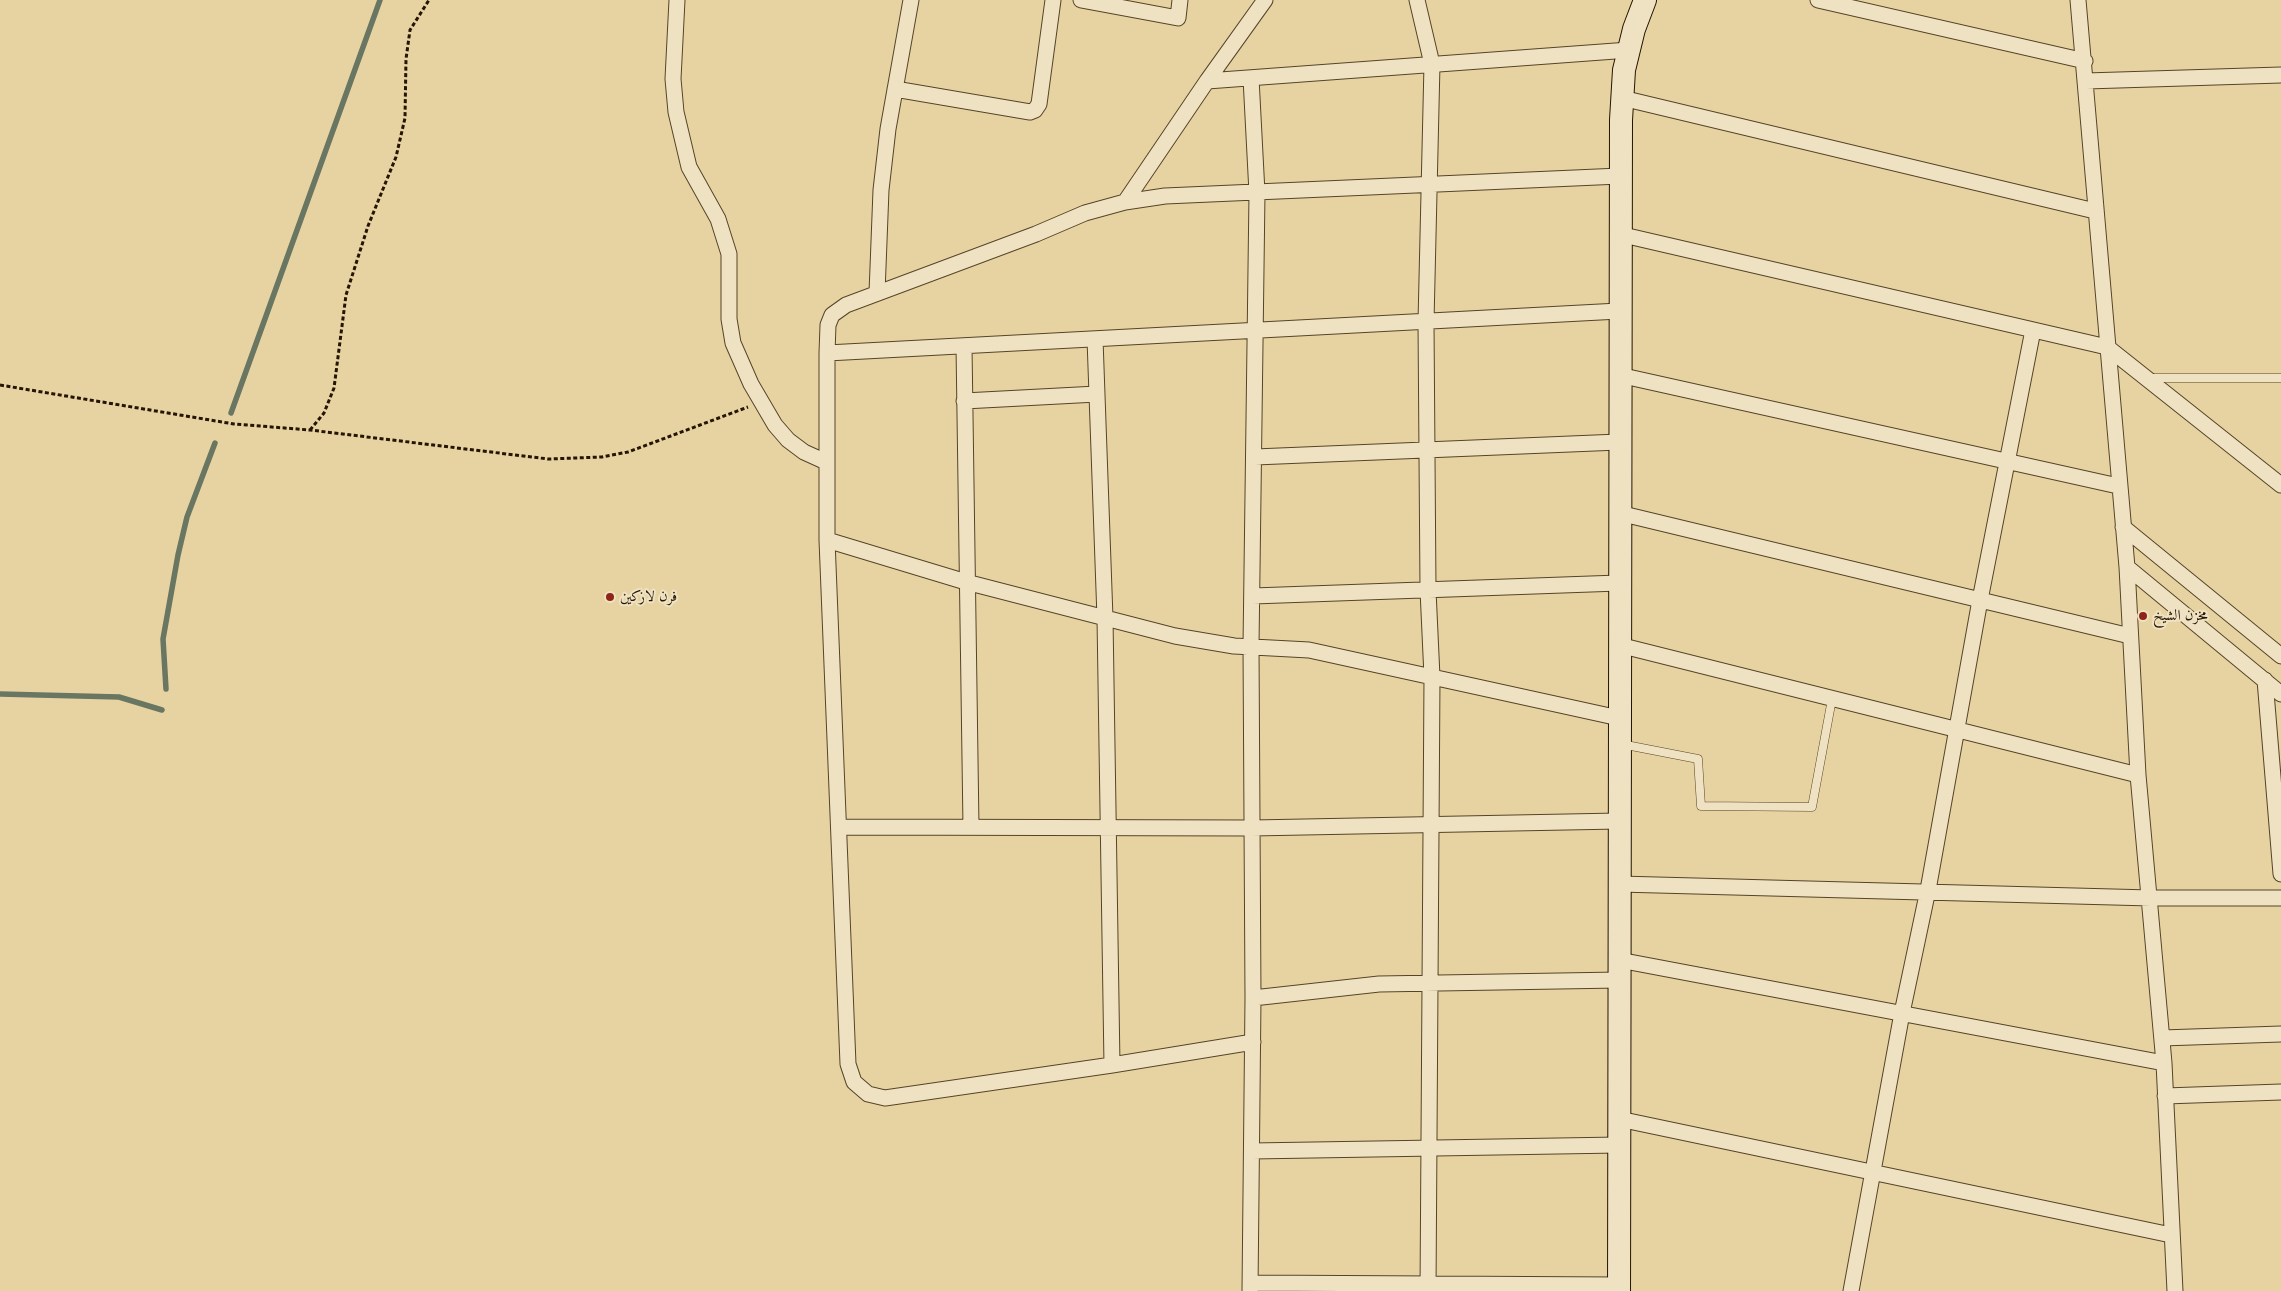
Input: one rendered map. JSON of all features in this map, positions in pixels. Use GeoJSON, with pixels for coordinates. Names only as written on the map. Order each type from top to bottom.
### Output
{"type":"FeatureCollection","features":[{"type":"Feature","properties":{"kind":"street"},"geometry":{"type":"LineString","coordinates":[[677,0],[673,79],[676,112],[689,167],[718,219],[725,236],[731,275],[730,319],[733,343],[740,363],[775,424],[788,440],[804,452],[826,462]]}},
{"type":"Feature","properties":{"kind":"street"},"geometry":{"type":"LineString","coordinates":[[877,293],[881,190],[888,129],[911,0]]}},
{"type":"Feature","properties":{"kind":"street"},"geometry":{"type":"LineString","coordinates":[[895,89],[1030,112],[1035,110],[1039,104],[1053,0]]}},
{"type":"Feature","properties":{"kind":"street"},"geometry":{"type":"LineString","coordinates":[[1081,0],[1178,18],[1180,0]]}},
{"type":"Feature","properties":{"kind":"street"},"geometry":{"type":"LineString","coordinates":[[1125,202],[1207,81],[1266,0]]}},
{"type":"Feature","properties":{"kind":"street"},"geometry":{"type":"LineString","coordinates":[[1417,0],[1432,64],[1426,322],[1428,590],[1432,677],[1428,1288]]}},
{"type":"Feature","properties":{"kind":"street"},"geometry":{"type":"LineString","coordinates":[[1250,78],[1257,193],[1257,330],[1251,646],[1253,1042],[1250,1287],[1619,1288],[1620,176],[1624,70],[1645,0]]}},
{"type":"Feature","properties":{"kind":"street"},"geometry":{"type":"LineString","coordinates":[[1818,0],[2085,61]]}},
{"type":"Feature","properties":{"kind":"street"},"geometry":{"type":"LineString","coordinates":[[2078,0],[2085,61],[2095,211],[2123,527],[2138,775],[2151,898],[2164,1063],[2175,1291]]}},
{"type":"Feature","properties":{"kind":"street"},"geometry":{"type":"LineString","coordinates":[[1207,81],[1629,50]]}},
{"type":"Feature","properties":{"kind":"street"},"geometry":{"type":"LineString","coordinates":[[2086,81],[2281,74]]}},
{"type":"Feature","properties":{"kind":"street"},"geometry":{"type":"LineString","coordinates":[[1622,98],[2095,211]]}},
{"type":"Feature","properties":{"kind":"street"},"geometry":{"type":"LineString","coordinates":[[1253,1042],[886,1098],[876,1097],[860,1088],[850,1073],[848,1064],[827,540],[827,353],[828,325],[832,315],[846,305],[877,293],[1036,234],[1085,213],[1125,202],[1165,196],[1429,186],[1620,176]]}},
{"type":"Feature","properties":{"kind":"street"},"geometry":{"type":"LineString","coordinates":[[1619,234],[2107,348],[2281,484]]}},
{"type":"Feature","properties":{"kind":"street"},"geometry":{"type":"LineString","coordinates":[[827,353],[1619,311]]}},
{"type":"Feature","properties":{"kind":"street"},"geometry":{"type":"LineString","coordinates":[[1851,1291],[1902,1013],[1928,890],[1955,729],[2033,330]]}},
{"type":"Feature","properties":{"kind":"street"},"geometry":{"type":"LineString","coordinates":[[1096,339],[1105,618],[1112,1065]]}},
{"type":"Feature","properties":{"kind":"street"},"geometry":{"type":"LineString","coordinates":[[964,346],[971,827]]}},
{"type":"Feature","properties":{"kind":"street"},"geometry":{"type":"LineString","coordinates":[[1619,375],[2118,486]]}},
{"type":"Feature","properties":{"kind":"street"},"geometry":{"type":"LineString","coordinates":[[964,401],[1097,394]]}},
{"type":"Feature","properties":{"kind":"street"},"geometry":{"type":"LineString","coordinates":[[1255,457],[1427,448],[1619,442]]}},
{"type":"Feature","properties":{"kind":"street"},"geometry":{"type":"LineString","coordinates":[[1619,513],[2130,636]]}},
{"type":"Feature","properties":{"kind":"street"},"geometry":{"type":"LineString","coordinates":[[2123,527],[2281,656]]}},
{"type":"Feature","properties":{"kind":"street"},"geometry":{"type":"LineString","coordinates":[[827,540],[966,582],[1175,636],[1234,646],[1309,650],[1619,718]]}},
{"type":"Feature","properties":{"kind":"street"},"geometry":{"type":"LineString","coordinates":[[2126,567],[2281,694]]}},
{"type":"Feature","properties":{"kind":"street"},"geometry":{"type":"LineString","coordinates":[[1253,596],[1619,583]]}},
{"type":"Feature","properties":{"kind":"street"},"geometry":{"type":"LineString","coordinates":[[1619,645],[2138,775]]}},
{"type":"Feature","properties":{"kind":"street"},"geometry":{"type":"LineString","coordinates":[[2265,680],[2281,874]]}},
{"type":"Feature","properties":{"kind":"street"},"geometry":{"type":"LineString","coordinates":[[839,827],[1252,828],[1619,821]]}},
{"type":"Feature","properties":{"kind":"street"},"geometry":{"type":"LineString","coordinates":[[1619,884],[1928,890],[2151,898],[2281,898]]}},
{"type":"Feature","properties":{"kind":"street"},"geometry":{"type":"LineString","coordinates":[[1253,998],[1379,984],[1619,970],[1902,1013],[2164,1063]]}},
{"type":"Feature","properties":{"kind":"street"},"geometry":{"type":"LineString","coordinates":[[2162,1038],[2281,1034]]}},
{"type":"Feature","properties":{"kind":"street"},"geometry":{"type":"LineString","coordinates":[[2165,1096],[2281,1092]]}},
{"type":"Feature","properties":{"kind":"street"},"geometry":{"type":"LineString","coordinates":[[1619,1119],[2171,1234]]}},
{"type":"Feature","properties":{"kind":"street"},"geometry":{"type":"LineString","coordinates":[[1252,1151],[1619,1145]]}},
{"type":"Feature","properties":{"kind":"lane"},"geometry":{"type":"LineString","coordinates":[[2146,378],[2281,378]]}},
{"type":"Feature","properties":{"kind":"lane"},"geometry":{"type":"LineString","coordinates":[[1619,744],[1698,758],[1701,806],[1812,807],[1832,698]]}},
{"type":"Feature","properties":{"kind":"path"},"geometry":{"type":"LineString","coordinates":[[310,430],[324,413],[334,388],[346,295],[368,226],[396,157],[405,118],[406,59],[410,30],[429,0]]}},
{"type":"Feature","properties":{"kind":"path"},"geometry":{"type":"LineString","coordinates":[[0,385],[234,424],[310,430],[548,459],[573,459],[628,452],[761,402]]}},
{"type":"Feature","properties":{"kind":"waterway"},"geometry":{"type":"LineString","coordinates":[[231,413],[380,0]]}},
{"type":"Feature","properties":{"kind":"waterway"},"geometry":{"type":"LineString","coordinates":[[166,689],[163,639],[178,555],[187,517],[215,443]]}},
{"type":"Feature","properties":{"kind":"waterway"},"geometry":{"type":"LineString","coordinates":[[0,694],[119,697],[162,710]]}},
{"type":"Feature","properties":{"kind":"place","name":"فرن لازكين"},"geometry":{"type":"Point","coordinates":[610,597]}},
{"type":"Feature","properties":{"kind":"place","name":"مخزن الشيخ"},"geometry":{"type":"Point","coordinates":[2143,616]}}]}
